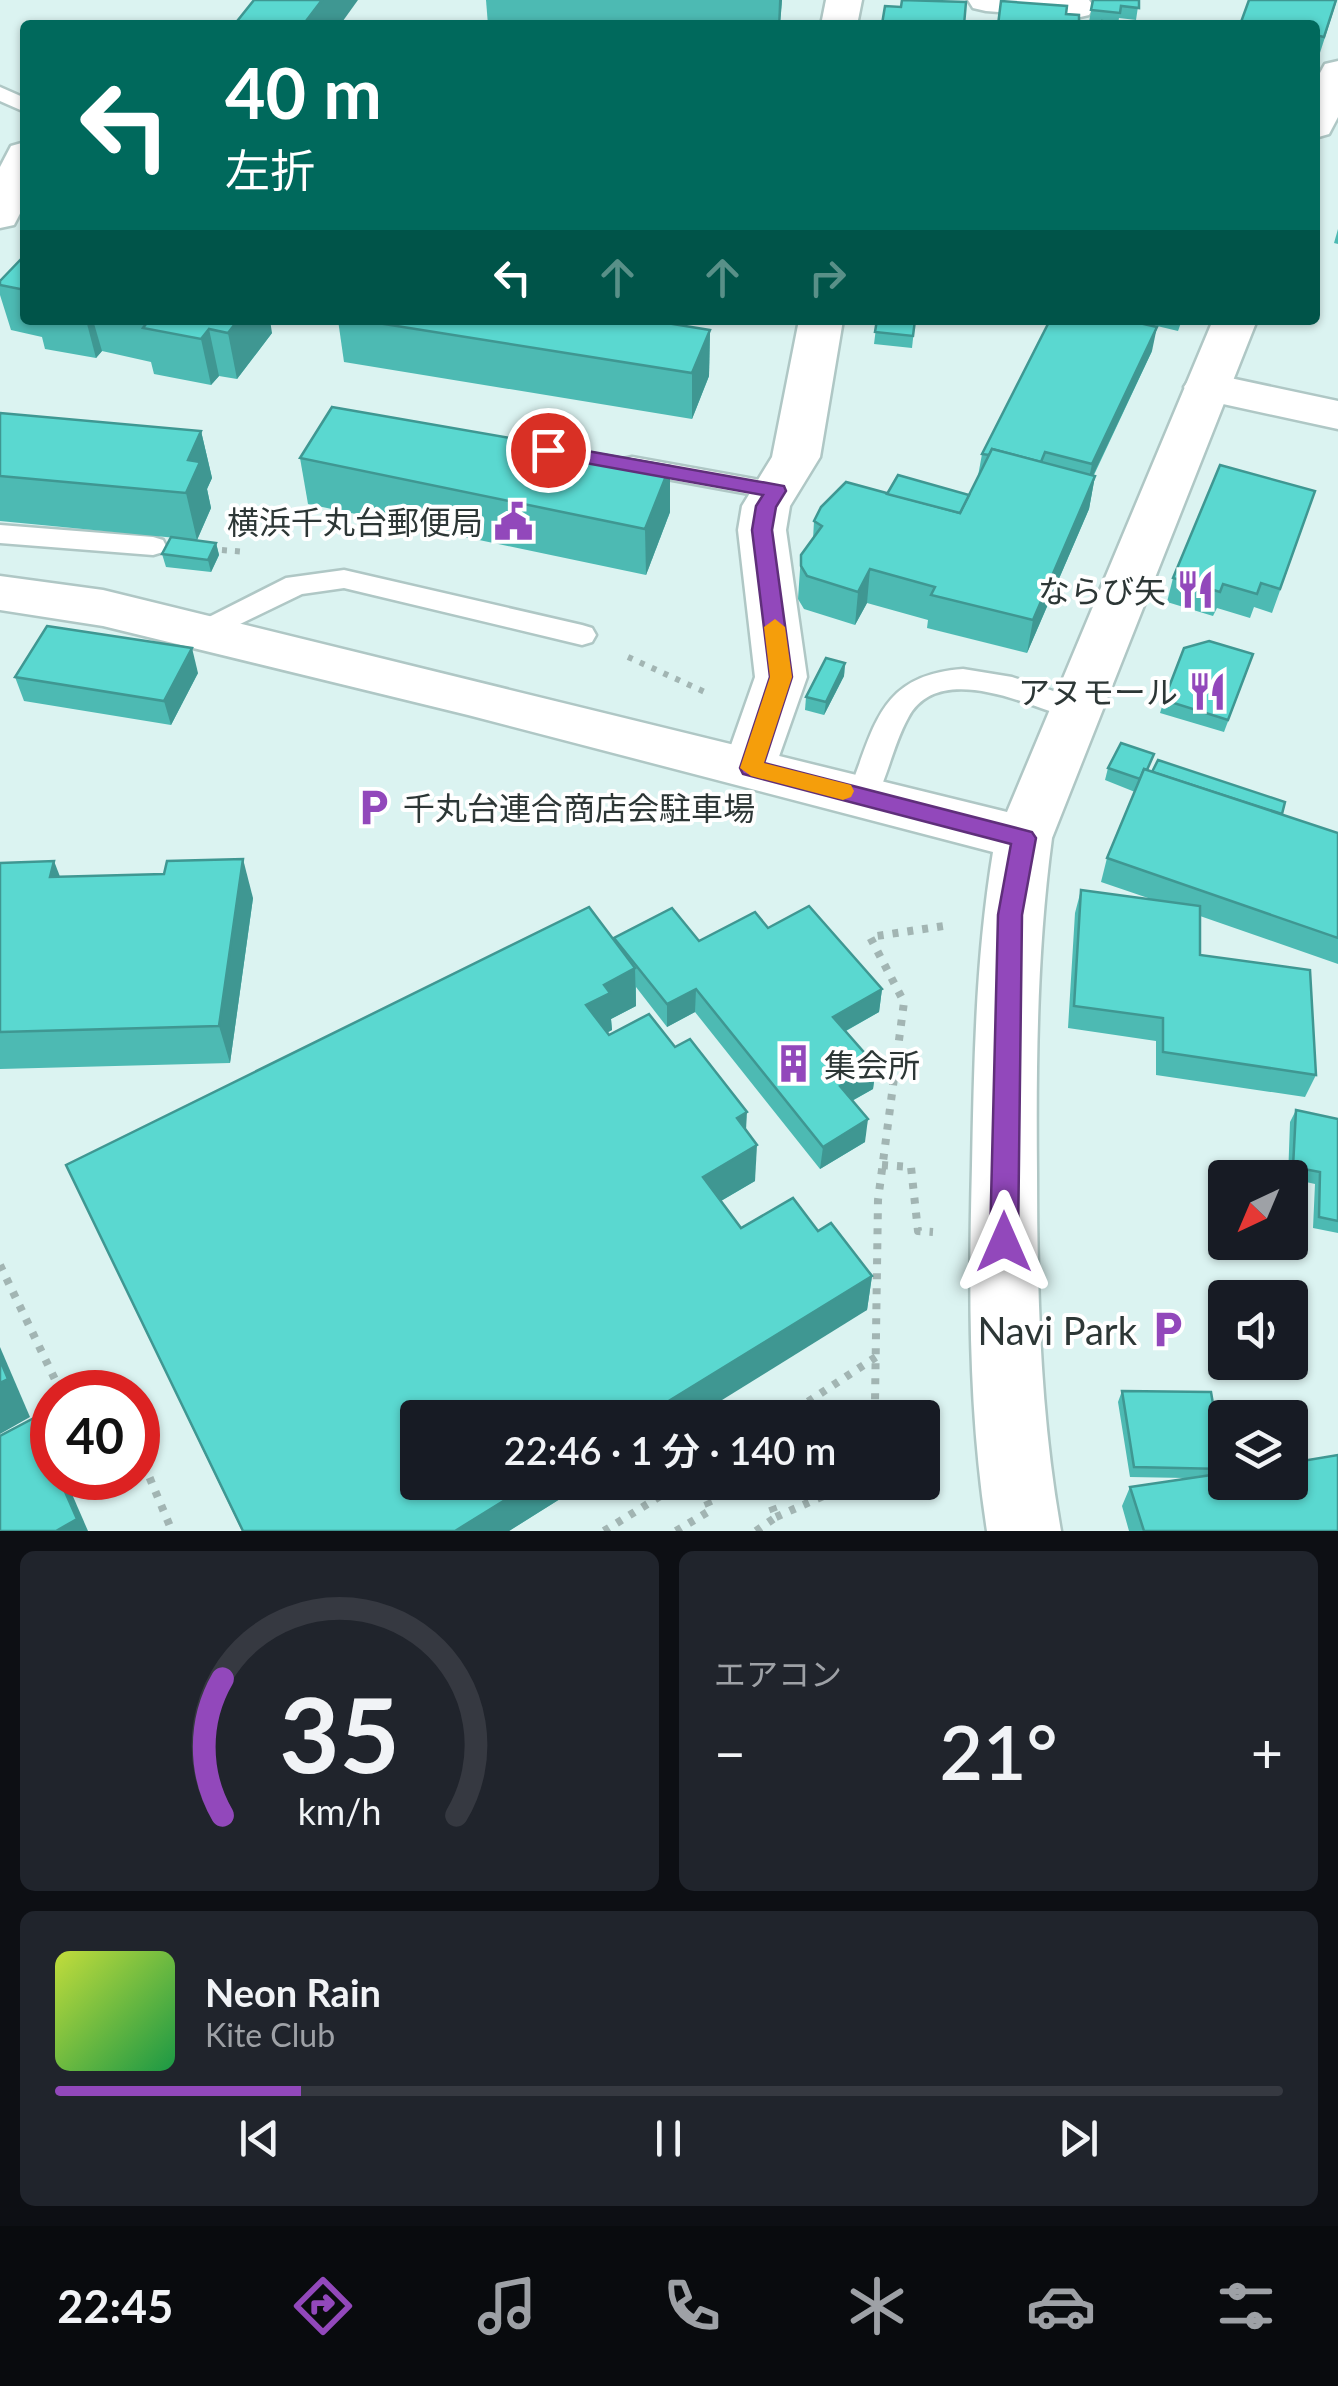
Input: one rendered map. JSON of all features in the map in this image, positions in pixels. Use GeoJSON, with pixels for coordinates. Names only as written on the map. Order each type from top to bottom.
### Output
{"type":"FeatureCollection","features":[{"type":"Feature","properties":{"kind":"street"},"geometry":{"type":"LineString","coordinates":[[986,0],[1076,7]]}},
{"type":"Feature","properties":{"kind":"street"},"geometry":{"type":"LineString","coordinates":[[1320,114],[1338,72]]}},
{"type":"Feature","properties":{"kind":"street"},"geometry":{"type":"LineString","coordinates":[[0,216],[20,166]]}},
{"type":"Feature","properties":{"kind":"street"},"geometry":{"type":"LineString","coordinates":[[751,768],[781,677],[762,530],[766,506],[796,456],[819,325]]}},
{"type":"Feature","properties":{"kind":"street"},"geometry":{"type":"LineString","coordinates":[[1024,1531],[1016,1492],[1004,1278],[1010,915],[1024,838],[1233,325]]}},
{"type":"Feature","properties":{"kind":"street"},"geometry":{"type":"LineString","coordinates":[[1207,388],[1338,415]]}},
{"type":"Feature","properties":{"kind":"street"},"geometry":{"type":"LineString","coordinates":[[0,593],[102,608],[203,632],[1024,838]]}},
{"type":"Feature","properties":{"kind":"lane"},"geometry":{"type":"LineString","coordinates":[[605,460],[776,491]]}},
{"type":"Feature","properties":{"kind":"lane"},"geometry":{"type":"LineString","coordinates":[[0,534],[153,546]]}},
{"type":"Feature","properties":{"kind":"lane"},"geometry":{"type":"LineString","coordinates":[[203,632],[296,585],[344,580],[582,635]]}},
{"type":"Feature","properties":{"kind":"lane"},"geometry":{"type":"LineString","coordinates":[[862,796],[901,703],[929,685],[966,678],[1078,710]]}},
{"type":"Feature","properties":{"kind":"path"},"geometry":{"type":"LineString","coordinates":[[622,654],[722,700]]}},
{"type":"Feature","properties":{"kind":"path"},"geometry":{"type":"LineString","coordinates":[[875,1400],[878,1200],[904,1002],[870,937],[955,924]]}},
{"type":"Feature","properties":{"kind":"path"},"geometry":{"type":"LineString","coordinates":[[882,1165],[911,1167],[918,1231]]}},
{"type":"Feature","properties":{"kind":"path"},"geometry":{"type":"LineString","coordinates":[[0,1265],[50,1370]]}},
{"type":"Feature","properties":{"kind":"path"},"geometry":{"type":"LineString","coordinates":[[810,1400],[877,1356]]}},
{"type":"Feature","properties":{"kind":"path"},"geometry":{"type":"LineString","coordinates":[[159,1500],[172,1531]]}},
{"type":"Feature","properties":{"kind":"path"},"geometry":{"type":"LineString","coordinates":[[604,1531],[654,1500]]}},
{"type":"Feature","properties":{"kind":"path"},"geometry":{"type":"LineString","coordinates":[[676,1531],[711,1510],[707,1500]]}},
{"type":"Feature","properties":{"kind":"path"},"geometry":{"type":"LineString","coordinates":[[770,1500],[776,1517]]}},
{"type":"Feature","properties":{"kind":"path"},"geometry":{"type":"LineString","coordinates":[[756,1531],[814,1500]]}},
{"type":"Feature","properties":{"kind":"building"},"geometry":{"type":"Polygon","coordinates":[[[254,0],[322,0],[307,20],[238,20],[254,0]]]}},
{"type":"Feature","properties":{"kind":"building"},"geometry":{"type":"Polygon","coordinates":[[[902,0],[966,2],[964,20],[883,20],[885,6],[901,7],[902,0]]]}},
{"type":"Feature","properties":{"kind":"building"},"geometry":{"type":"Polygon","coordinates":[[[1093,0],[1139,0],[1139,8],[1121,6],[1120,13],[1091,10],[1093,0]]]}},
{"type":"Feature","properties":{"kind":"building"},"geometry":{"type":"Polygon","coordinates":[[[1249,0],[1336,0],[1324,37],[1320,36],[1320,20],[1242,20],[1249,0]]]}},
{"type":"Feature","properties":{"kind":"building"},"geometry":{"type":"Polygon","coordinates":[[[1001,1],[1067,6],[1066,14],[1079,15],[1079,20],[999,20],[1001,1]]]}},
{"type":"Feature","properties":{"kind":"building"},"geometry":{"type":"Polygon","coordinates":[[[20,260],[20,289],[0,285],[20,260]]]}},
{"type":"Feature","properties":{"kind":"building"},"geometry":{"type":"Polygon","coordinates":[[[234,325],[228,333],[209,329],[201,339],[143,328],[234,325]]]}},
{"type":"Feature","properties":{"kind":"building"},"geometry":{"type":"Polygon","coordinates":[[[390,325],[679,325],[710,330],[692,373],[390,325]]]}},
{"type":"Feature","properties":{"kind":"building"},"geometry":{"type":"Polygon","coordinates":[[[876,325],[914,325],[913,336],[875,332],[876,325]]]}},
{"type":"Feature","properties":{"kind":"building"},"geometry":{"type":"Polygon","coordinates":[[[1047,325],[1157,327],[1092,464],[1045,452],[1041,462],[992,449],[989,455],[982,454],[1047,325]]]}},
{"type":"Feature","properties":{"kind":"building"},"geometry":{"type":"Polygon","coordinates":[[[332,407],[670,466],[645,529],[300,458],[332,407]]]}},
{"type":"Feature","properties":{"kind":"building"},"geometry":{"type":"Polygon","coordinates":[[[0,413],[201,431],[188,460],[200,462],[186,493],[0,476],[0,413]]]}},
{"type":"Feature","properties":{"kind":"building"},"geometry":{"type":"Polygon","coordinates":[[[992,449],[1095,476],[1033,620],[931,595],[935,587],[870,569],[858,592],[807,576],[801,566],[801,555],[822,526],[814,521],[821,507],[846,482],[960,513],[992,449]]]}},
{"type":"Feature","properties":{"kind":"building"},"geometry":{"type":"Polygon","coordinates":[[[1220,465],[1315,491],[1280,589],[1261,583],[1257,594],[1223,584],[1220,592],[1173,578],[1220,465]]]}},
{"type":"Feature","properties":{"kind":"building"},"geometry":{"type":"Polygon","coordinates":[[[898,475],[969,495],[960,513],[887,494],[898,475]]]}},
{"type":"Feature","properties":{"kind":"building"},"geometry":{"type":"Polygon","coordinates":[[[171,537],[216,543],[208,560],[162,554],[171,537]]]}},
{"type":"Feature","properties":{"kind":"building"},"geometry":{"type":"Polygon","coordinates":[[[47,626],[192,648],[164,701],[15,677],[47,626]]]}},
{"type":"Feature","properties":{"kind":"building"},"geometry":{"type":"Polygon","coordinates":[[[1209,641],[1253,654],[1228,720],[1164,700],[1184,648],[1209,641]]]}},
{"type":"Feature","properties":{"kind":"building"},"geometry":{"type":"Polygon","coordinates":[[[826,658],[845,663],[826,702],[806,697],[826,658]]]}},
{"type":"Feature","properties":{"kind":"building"},"geometry":{"type":"Polygon","coordinates":[[[1121,743],[1154,754],[1140,779],[1108,768],[1121,743]]]}},
{"type":"Feature","properties":{"kind":"building"},"geometry":{"type":"Polygon","coordinates":[[[1158,760],[1285,802],[1282,814],[1152,772],[1158,760]]]}},
{"type":"Feature","properties":{"kind":"building"},"geometry":{"type":"Polygon","coordinates":[[[1144,769],[1338,833],[1338,938],[1107,858],[1144,769]]]}},
{"type":"Feature","properties":{"kind":"building"},"geometry":{"type":"Polygon","coordinates":[[[243,859],[219,1026],[0,1032],[0,863],[54,861],[50,877],[164,874],[167,861],[243,859]]]}},
{"type":"Feature","properties":{"kind":"building"},"geometry":{"type":"Polygon","coordinates":[[[1081,890],[1200,906],[1200,955],[1310,970],[1316,1075],[1163,1052],[1163,1018],[1074,1006],[1081,890]]]}},
{"type":"Feature","properties":{"kind":"building","name":"集会所"},"geometry":{"type":"Polygon","coordinates":[[[809,906],[882,989],[833,1017],[876,1066],[840,1086],[868,1119],[823,1147],[696,989],[667,1004],[614,938],[672,908],[699,941],[755,912],[768,928],[809,906]]]}},
{"type":"Feature","properties":{"kind":"building"},"geometry":{"type":"Polygon","coordinates":[[[589,907],[635,968],[604,985],[610,993],[586,1005],[609,1035],[649,1014],[675,1047],[690,1039],[747,1112],[737,1118],[757,1145],[703,1177],[741,1228],[793,1198],[818,1231],[831,1223],[872,1276],[670,1400],[400,1400],[400,1500],[505,1500],[455,1531],[243,1531],[66,1165],[589,907]]]}},
{"type":"Feature","properties":{"kind":"building"},"geometry":{"type":"Polygon","coordinates":[[[1296,1110],[1338,1119],[1338,1221],[1319,1217],[1320,1172],[1308,1170],[1308,1160],[1293,1160],[1296,1110]]]}},
{"type":"Feature","properties":{"kind":"building"},"geometry":{"type":"Polygon","coordinates":[[[0,1360],[8,1379],[0,1383],[0,1360]]]}},
{"type":"Feature","properties":{"kind":"building"},"geometry":{"type":"Polygon","coordinates":[[[1122,1391],[1211,1392],[1208,1469],[1134,1467],[1122,1391]]]}},
{"type":"Feature","properties":{"kind":"building"},"geometry":{"type":"Polygon","coordinates":[[[30,1420],[30,1500],[69,1500],[77,1519],[56,1531],[0,1531],[0,1436],[30,1420]]]}},
{"type":"Feature","properties":{"kind":"building"},"geometry":{"type":"Polygon","coordinates":[[[1338,1455],[1338,1531],[1144,1531],[1130,1487],[1208,1476],[1208,1500],[1308,1500],[1308,1460],[1338,1455]]]}},
{"type":"Feature","properties":{"kind":"slow traffic"},"geometry":{"type":"LineString","coordinates":[[775,627],[781,677],[751,768],[843,791]]}},
{"type":"Feature","properties":{"kind":"place","name":"横浜千丸台郵便局"},"geometry":{"type":"Point","coordinates":[513,521]}},
{"type":"Feature","properties":{"kind":"place","name":"ならび矢"},"geometry":{"type":"Point","coordinates":[1196,590]}},
{"type":"Feature","properties":{"kind":"place","name":"アヌモール"},"geometry":{"type":"Point","coordinates":[1208,691]}},
{"type":"Feature","properties":{"kind":"place","name":"千丸台連合商店会駐車場"},"geometry":{"type":"Point","coordinates":[373,807]}},
{"type":"Feature","properties":{"kind":"place","name":"集会所"},"geometry":{"type":"Point","coordinates":[794,1064]}},
{"type":"Feature","properties":{"kind":"place","name":"Navi Park"},"geometry":{"type":"Point","coordinates":[1167,1330]}},
{"type":"Feature","properties":{"kind":"route"},"geometry":{"type":"LineString","coordinates":[[548,450],[776,491],[766,506],[762,530],[781,677],[751,768],[1024,838],[1010,915],[1004,1242]]}}]}
